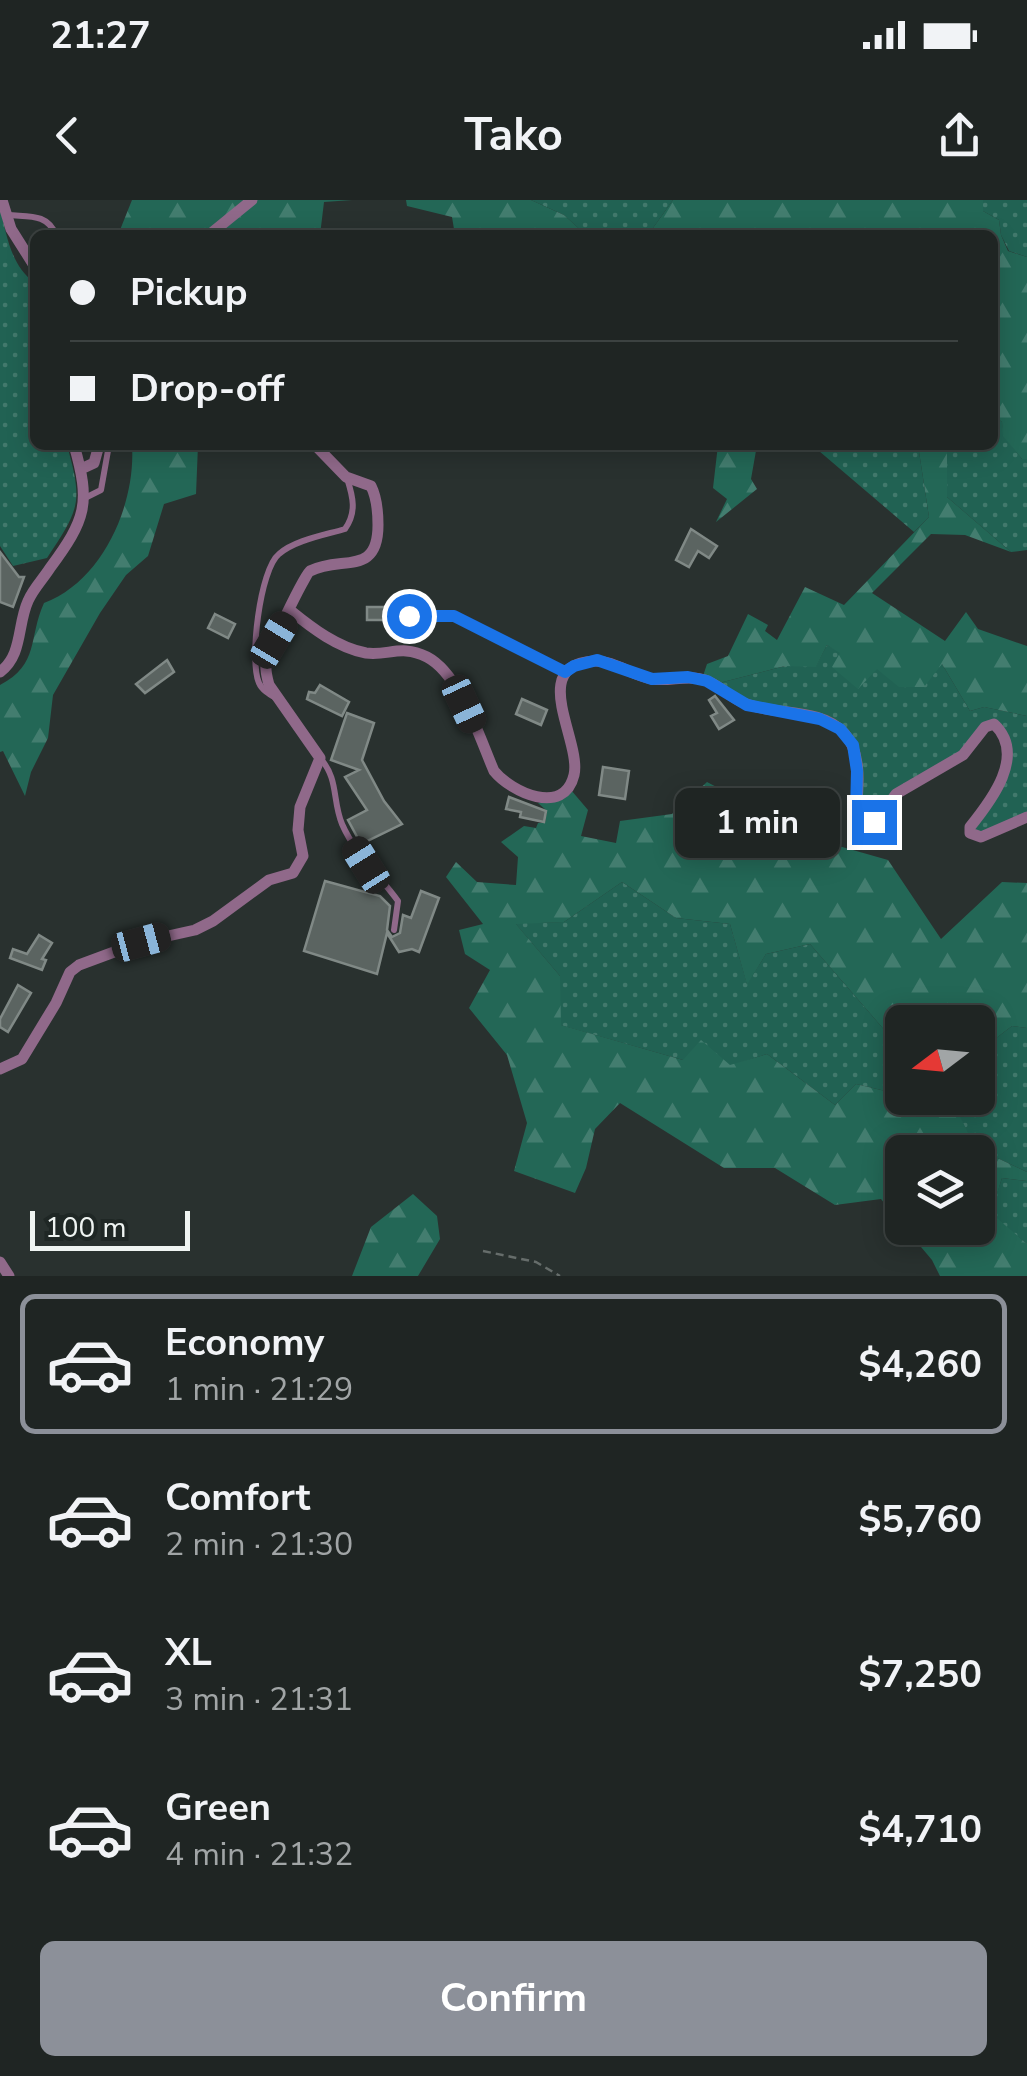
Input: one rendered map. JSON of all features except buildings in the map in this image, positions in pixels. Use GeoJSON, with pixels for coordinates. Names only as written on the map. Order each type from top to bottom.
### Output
{"type":"FeatureCollection","features":[{"type":"Feature","properties":{"kind":"street"},"geometry":{"type":"LineString","coordinates":[[2,200],[30,255]]}},
{"type":"Feature","properties":{"kind":"street"},"geometry":{"type":"LineString","coordinates":[[214,230],[252,200]]}},
{"type":"Feature","properties":{"kind":"street"},"geometry":{"type":"LineString","coordinates":[[0,672],[16,653],[28,599],[71,540],[85,498],[75,450]]}},
{"type":"Feature","properties":{"kind":"street"},"geometry":{"type":"LineString","coordinates":[[81,470],[94,462],[98,450]]}},
{"type":"Feature","properties":{"kind":"street"},"geometry":{"type":"LineString","coordinates":[[0,1069],[22,1059],[70,972],[141,942],[195,930],[269,880],[293,873],[303,856],[298,830],[300,807],[320,758],[265,674],[266,658],[291,611],[302,578],[312,570],[369,556],[376,546],[376,495],[364,482],[346,477],[320,450]]}},
{"type":"Feature","properties":{"kind":"street"},"geometry":{"type":"LineString","coordinates":[[291,611],[321,634],[364,652],[400,649],[428,658],[451,680],[494,771],[505,784],[538,799],[568,787],[574,774],[560,700],[565,672],[597,660],[652,679],[688,677],[707,681],[747,705],[820,719],[840,729],[853,745],[858,782],[856,814],[866,823],[880,816],[896,794],[954,762],[976,742],[984,726],[994,724],[1006,742],[1004,778],[970,826],[970,833],[981,837],[1027,817]]}},
{"type":"Feature","properties":{"kind":"street"},"geometry":{"type":"LineString","coordinates":[[0,1262],[9,1276]]}},
{"type":"Feature","properties":{"kind":"lane"},"geometry":{"type":"LineString","coordinates":[[7,215],[44,218],[52,230]]}},
{"type":"Feature","properties":{"kind":"lane"},"geometry":{"type":"LineString","coordinates":[[85,498],[101,490],[108,450]]}},
{"type":"Feature","properties":{"kind":"lane"},"geometry":{"type":"LineString","coordinates":[[280,701],[260,687],[256,677],[257,618],[272,565],[282,551],[345,529],[354,511],[346,477]]}},
{"type":"Feature","properties":{"kind":"lane"},"geometry":{"type":"LineString","coordinates":[[409,616],[454,616],[565,672]]}},
{"type":"Feature","properties":{"kind":"lane"},"geometry":{"type":"LineString","coordinates":[[320,758],[330,769],[337,788],[341,822],[366,865],[398,901],[394,930]]}},
{"type":"Feature","properties":{"kind":"path"},"geometry":{"type":"LineString","coordinates":[[483,1251],[536,1262],[560,1276]]}},
{"type":"Feature","properties":{"kind":"green space"},"geometry":{"type":"Polygon","coordinates":[[[132,200],[352,200],[324,202],[321,230],[120,230],[132,200]]]}},
{"type":"Feature","properties":{"kind":"green space"},"geometry":{"type":"Polygon","coordinates":[[[406,200],[531,200],[564,215],[580,230],[454,230],[452,217],[407,206],[406,200]]]}},
{"type":"Feature","properties":{"kind":"green space"},"geometry":{"type":"Polygon","coordinates":[[[531,200],[673,200],[652,230],[580,230],[564,215],[531,200]]]}},
{"type":"Feature","properties":{"kind":"green space"},"geometry":{"type":"Polygon","coordinates":[[[673,200],[983,200],[983,211],[999,220],[1008,251],[1027,257],[1027,459],[1022,459],[1003,436],[998,419],[998,230],[652,230],[673,200]]]}},
{"type":"Feature","properties":{"kind":"green space"},"geometry":{"type":"Polygon","coordinates":[[[983,200],[1027,200],[1027,257],[1009,251],[999,220],[983,211],[983,200]]]}},
{"type":"Feature","properties":{"kind":"green space"},"geometry":{"type":"Polygon","coordinates":[[[0,208],[15,258],[30,279],[30,450],[68,450],[76,493],[72,516],[47,558],[13,566],[0,546],[0,208]]]}},
{"type":"Feature","properties":{"kind":"green space"},"geometry":{"type":"Polygon","coordinates":[[[998,419],[1004,436],[1022,459],[1027,459],[1027,550],[1011,552],[947,497],[947,450],[998,450],[998,419]]]}},
{"type":"Feature","properties":{"kind":"green space"},"geometry":{"type":"Polygon","coordinates":[[[132,450],[198,450],[196,494],[164,504],[148,556],[126,575],[100,613],[53,695],[48,738],[31,772],[25,796],[3,751],[0,752],[0,685],[13,677],[27,659],[44,603],[83,577],[112,538],[132,468],[132,450]]]}},
{"type":"Feature","properties":{"kind":"green space"},"geometry":{"type":"Polygon","coordinates":[[[717,450],[756,450],[751,479],[757,489],[716,522],[727,499],[713,488],[717,450]]]}},
{"type":"Feature","properties":{"kind":"green space"},"geometry":{"type":"Polygon","coordinates":[[[818,450],[919,450],[929,517],[914,532],[818,450]]]}},
{"type":"Feature","properties":{"kind":"green space"},"geometry":{"type":"Polygon","coordinates":[[[919,450],[947,450],[947,497],[1011,552],[965,535],[931,534],[872,593],[945,641],[966,612],[978,629],[1027,646],[1027,716],[984,707],[970,711],[942,664],[924,687],[899,687],[877,669],[858,689],[832,667],[840,653],[827,645],[816,667],[785,666],[719,683],[703,676],[707,664],[728,656],[748,614],[768,625],[765,631],[777,640],[805,587],[844,605],[929,517],[919,450]]]}},
{"type":"Feature","properties":{"kind":"green space"},"geometry":{"type":"Polygon","coordinates":[[[827,645],[877,669],[942,664],[970,711],[984,707],[1027,716],[1027,813],[980,833],[974,828],[991,804],[1008,759],[1004,732],[995,720],[982,723],[961,752],[894,791],[872,818],[862,817],[850,733],[748,701],[719,683],[785,666],[816,666],[827,645]]]}},
{"type":"Feature","properties":{"kind":"green space"},"geometry":{"type":"Polygon","coordinates":[[[707,782],[726,792],[743,819],[888,860],[941,939],[1002,882],[1027,883],[1027,1028],[1012,1026],[995,1039],[995,1005],[885,1005],[885,1031],[810,944],[766,954],[747,985],[730,924],[676,918],[622,882],[564,922],[516,924],[560,976],[561,1025],[683,1060],[701,1040],[730,1065],[767,1054],[835,1105],[856,1084],[885,1091],[885,1115],[959,1115],[969,1135],[885,1135],[885,1204],[881,1199],[835,1205],[775,1168],[724,1168],[620,1103],[595,1129],[586,1168],[575,1193],[514,1171],[527,1123],[507,1055],[469,1008],[490,970],[465,954],[459,930],[483,924],[446,877],[456,862],[477,882],[516,885],[518,857],[501,842],[524,826],[536,828],[538,823],[545,823],[547,811],[538,803],[557,799],[571,790],[588,810],[581,836],[616,843],[620,821],[672,814],[707,782]]]}},
{"type":"Feature","properties":{"kind":"green space"},"geometry":{"type":"Polygon","coordinates":[[[622,882],[676,918],[730,924],[747,984],[766,954],[810,944],[885,1031],[885,1091],[856,1084],[835,1105],[767,1054],[730,1066],[683,1060],[560,1025],[560,976],[515,923],[564,922],[622,882]]]}},
{"type":"Feature","properties":{"kind":"green space"},"geometry":{"type":"Polygon","coordinates":[[[1012,1026],[1027,1028],[1027,1172],[995,1157],[995,1135],[969,1135],[958,1115],[995,1115],[995,1039],[1012,1026]]]}},
{"type":"Feature","properties":{"kind":"green space"},"geometry":{"type":"Polygon","coordinates":[[[995,1157],[1027,1172],[1027,1181],[1002,1178],[995,1200],[995,1157]]]}},
{"type":"Feature","properties":{"kind":"green space"},"geometry":{"type":"Polygon","coordinates":[[[1002,1178],[1027,1181],[1027,1244],[995,1218],[995,1199],[1002,1178]]]}},
{"type":"Feature","properties":{"kind":"green space"},"geometry":{"type":"Polygon","coordinates":[[[413,1194],[437,1216],[440,1239],[418,1276],[352,1276],[371,1227],[413,1194]]]}},
{"type":"Feature","properties":{"kind":"green space"},"geometry":{"type":"Polygon","coordinates":[[[995,1216],[1027,1244],[1027,1276],[940,1276],[919,1245],[995,1245],[995,1216]]]}},
{"type":"Feature","properties":{"kind":"route"},"geometry":{"type":"LineString","coordinates":[[409,616],[454,616],[565,672],[597,660],[652,679],[688,677],[707,681],[747,705],[820,719],[840,729],[853,745],[856,814],[859,820],[874,822]]}}]}
